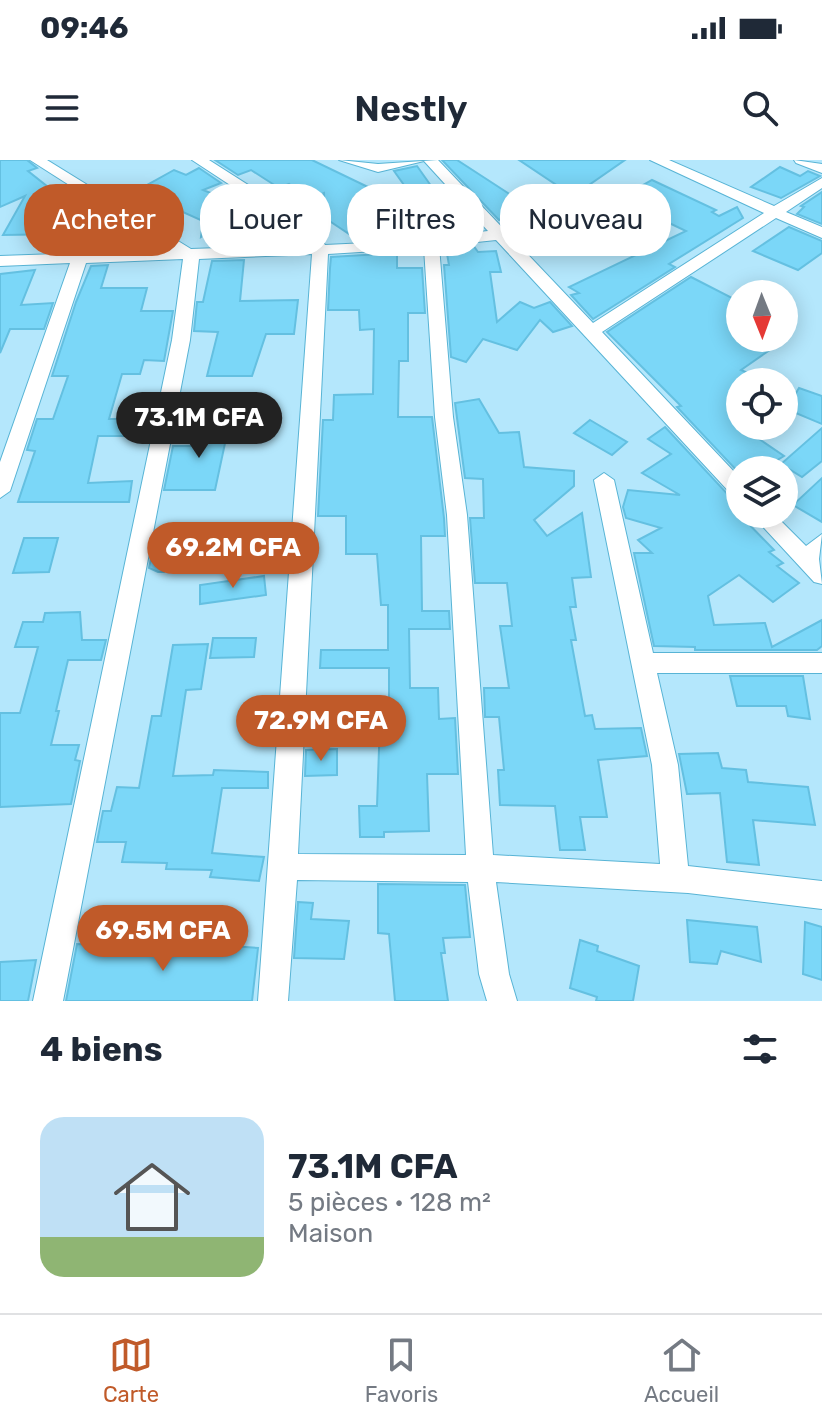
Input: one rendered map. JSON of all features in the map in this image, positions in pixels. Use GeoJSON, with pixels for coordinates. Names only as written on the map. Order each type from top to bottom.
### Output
{"type":"FeatureCollection","features":[{"type":"Feature","properties":{"kind":"street"},"geometry":{"type":"LineString","coordinates":[[37,160],[191,256]]}},
{"type":"Feature","properties":{"kind":"street"},"geometry":{"type":"LineString","coordinates":[[199,160],[237,184]]}},
{"type":"Feature","properties":{"kind":"street"},"geometry":{"type":"LineString","coordinates":[[346,160],[378,168],[417,160]]}},
{"type":"Feature","properties":{"kind":"street"},"geometry":{"type":"LineString","coordinates":[[430,160],[726,476]]}},
{"type":"Feature","properties":{"kind":"street"},"geometry":{"type":"LineString","coordinates":[[657,160],[822,233]]}},
{"type":"Feature","properties":{"kind":"street"},"geometry":{"type":"LineString","coordinates":[[801,160],[822,169]]}},
{"type":"Feature","properties":{"kind":"street"},"geometry":{"type":"LineString","coordinates":[[592,331],[822,182]]}},
{"type":"Feature","properties":{"kind":"street"},"geometry":{"type":"LineString","coordinates":[[484,236],[498,235]]}},
{"type":"Feature","properties":{"kind":"street"},"geometry":{"type":"LineString","coordinates":[[48,1001],[181,340],[191,256]]}},
{"type":"Feature","properties":{"kind":"street"},"geometry":{"type":"LineString","coordinates":[[0,261],[200,256]]}},
{"type":"Feature","properties":{"kind":"street"},"geometry":{"type":"LineString","coordinates":[[273,1001],[284,867],[320,256]]}},
{"type":"Feature","properties":{"kind":"street"},"geometry":{"type":"LineString","coordinates":[[432,256],[444,417],[457,515],[480,866],[494,974],[502,1001]]}},
{"type":"Feature","properties":{"kind":"street"},"geometry":{"type":"LineString","coordinates":[[0,491],[80,258]]}},
{"type":"Feature","properties":{"kind":"street"},"geometry":{"type":"LineString","coordinates":[[604,480],[665,765],[675,877]]}},
{"type":"Feature","properties":{"kind":"street"},"geometry":{"type":"LineString","coordinates":[[775,528],[822,576]]}},
{"type":"Feature","properties":{"kind":"street"},"geometry":{"type":"LineString","coordinates":[[806,560],[822,542]]}},
{"type":"Feature","properties":{"kind":"street"},"geometry":{"type":"LineString","coordinates":[[645,663],[822,663]]}},
{"type":"Feature","properties":{"kind":"street"},"geometry":{"type":"LineString","coordinates":[[284,867],[480,866],[675,877],[822,895]]}},
{"type":"Feature","properties":{"kind":"building"},"geometry":{"type":"Polygon","coordinates":[[[0,160],[27,160],[37,168],[28,171],[44,184],[24,184],[24,196],[0,207],[0,160]]]}},
{"type":"Feature","properties":{"kind":"building"},"geometry":{"type":"Polygon","coordinates":[[[215,160],[312,160],[362,184],[347,184],[347,233],[331,222],[331,184],[273,184],[251,170],[238,175],[215,160]]]}},
{"type":"Feature","properties":{"kind":"building"},"geometry":{"type":"Polygon","coordinates":[[[442,160],[457,160],[500,188],[500,220],[484,204],[484,184],[465,184],[442,160]]]}},
{"type":"Feature","properties":{"kind":"building"},"geometry":{"type":"Polygon","coordinates":[[[519,160],[625,160],[590,184],[555,184],[519,160]]]}},
{"type":"Feature","properties":{"kind":"building"},"geometry":{"type":"Polygon","coordinates":[[[417,166],[430,184],[403,184],[394,171],[417,166]]]}},
{"type":"Feature","properties":{"kind":"building"},"geometry":{"type":"Polygon","coordinates":[[[780,167],[800,176],[808,171],[820,176],[781,198],[751,187],[780,167]]]}},
{"type":"Feature","properties":{"kind":"building"},"geometry":{"type":"Polygon","coordinates":[[[199,168],[221,183],[200,184],[200,220],[184,212],[184,184],[149,184],[174,170],[186,175],[199,168]]]}},
{"type":"Feature","properties":{"kind":"building"},"geometry":{"type":"Polygon","coordinates":[[[671,189],[716,210],[712,212],[719,216],[737,207],[743,218],[669,264],[675,267],[593,319],[571,295],[579,293],[569,287],[634,256],[671,256],[671,238],[686,231],[671,224],[671,189]]]}},
{"type":"Feature","properties":{"kind":"building"},"geometry":{"type":"Polygon","coordinates":[[[822,192],[822,224],[797,214],[804,207],[801,206],[822,192]]]}},
{"type":"Feature","properties":{"kind":"building"},"geometry":{"type":"Polygon","coordinates":[[[24,198],[24,235],[3,235],[24,198]]]}},
{"type":"Feature","properties":{"kind":"building"},"geometry":{"type":"Polygon","coordinates":[[[789,227],[822,241],[822,253],[798,270],[753,251],[789,227]]]}},
{"type":"Feature","properties":{"kind":"building"},"geometry":{"type":"Polygon","coordinates":[[[496,251],[501,272],[490,272],[497,322],[520,302],[534,308],[550,302],[572,326],[553,332],[540,320],[517,350],[483,339],[466,362],[451,357],[444,265],[449,265],[447,256],[484,256],[484,252],[496,251]]]}},
{"type":"Feature","properties":{"kind":"building"},"geometry":{"type":"Polygon","coordinates":[[[397,256],[397,268],[422,268],[425,313],[408,313],[408,361],[399,361],[398,417],[432,417],[445,536],[421,536],[422,611],[449,611],[450,629],[409,629],[410,688],[438,688],[439,719],[455,718],[458,774],[427,774],[429,831],[384,832],[384,837],[360,837],[359,806],[377,806],[380,721],[389,721],[389,668],[320,668],[321,650],[388,650],[388,605],[381,605],[377,554],[346,554],[346,516],[318,516],[323,420],[333,420],[334,395],[373,394],[374,329],[360,330],[359,310],[328,310],[331,257],[397,256]]]}},
{"type":"Feature","properties":{"kind":"building"},"geometry":{"type":"Polygon","coordinates":[[[244,260],[240,301],[298,300],[294,334],[266,334],[252,376],[207,376],[218,332],[194,331],[197,302],[203,302],[212,261],[244,260]]]}},
{"type":"Feature","properties":{"kind":"building"},"geometry":{"type":"Polygon","coordinates":[[[108,265],[101,288],[147,288],[141,311],[173,311],[164,361],[144,360],[140,374],[122,374],[109,419],[138,419],[133,436],[98,436],[88,483],[132,481],[129,502],[18,502],[35,451],[27,450],[37,419],[53,419],[68,376],[52,376],[76,302],[91,266],[108,265]]]}},
{"type":"Feature","properties":{"kind":"building"},"geometry":{"type":"Polygon","coordinates":[[[35,270],[21,305],[53,303],[44,329],[10,329],[0,353],[0,274],[35,270]]]}},
{"type":"Feature","properties":{"kind":"building"},"geometry":{"type":"Polygon","coordinates":[[[691,277],[726,295],[726,352],[767,352],[744,368],[726,368],[726,440],[761,440],[784,456],[726,456],[726,459],[677,407],[681,406],[607,332],[691,277]]]}},
{"type":"Feature","properties":{"kind":"building"},"geometry":{"type":"Polygon","coordinates":[[[799,388],[822,396],[822,424],[798,414],[799,388]]]}},
{"type":"Feature","properties":{"kind":"building"},"geometry":{"type":"Polygon","coordinates":[[[237,396],[260,397],[252,429],[231,428],[237,396]]]}},
{"type":"Feature","properties":{"kind":"building"},"geometry":{"type":"Polygon","coordinates":[[[479,399],[499,433],[519,432],[524,467],[574,471],[574,486],[534,520],[547,536],[582,513],[591,577],[572,578],[576,607],[570,607],[576,640],[571,640],[585,716],[592,715],[595,729],[641,728],[647,756],[598,760],[607,817],[580,817],[585,850],[560,850],[555,806],[500,805],[498,770],[504,770],[499,717],[485,717],[484,688],[509,688],[500,626],[512,626],[507,583],[475,583],[470,518],[484,518],[483,479],[465,478],[455,403],[479,399]]]}},
{"type":"Feature","properties":{"kind":"building"},"geometry":{"type":"Polygon","coordinates":[[[206,420],[230,420],[215,490],[164,490],[173,446],[200,446],[206,420]]]}},
{"type":"Feature","properties":{"kind":"building"},"geometry":{"type":"Polygon","coordinates":[[[590,420],[627,442],[612,455],[574,433],[590,420]]]}},
{"type":"Feature","properties":{"kind":"building"},"geometry":{"type":"Polygon","coordinates":[[[665,427],[726,493],[726,528],[753,528],[774,550],[769,552],[783,563],[777,566],[799,583],[773,602],[739,575],[708,596],[714,625],[765,623],[772,647],[822,620],[822,646],[817,650],[695,650],[695,647],[654,646],[634,553],[652,553],[638,540],[661,528],[626,518],[623,507],[628,490],[680,495],[642,473],[671,454],[648,439],[665,427]]]}},
{"type":"Feature","properties":{"kind":"building"},"geometry":{"type":"Polygon","coordinates":[[[822,428],[822,461],[802,477],[798,475],[798,456],[790,456],[822,428]]]}},
{"type":"Feature","properties":{"kind":"building"},"geometry":{"type":"Polygon","coordinates":[[[822,478],[822,522],[798,508],[798,500],[822,478]]]}},
{"type":"Feature","properties":{"kind":"building"},"geometry":{"type":"Polygon","coordinates":[[[24,538],[58,538],[49,572],[13,573],[24,538]]]}},
{"type":"Feature","properties":{"kind":"building"},"geometry":{"type":"Polygon","coordinates":[[[165,541],[185,551],[164,572],[158,572],[149,568],[152,554],[165,541]]]}},
{"type":"Feature","properties":{"kind":"building"},"geometry":{"type":"Polygon","coordinates":[[[264,576],[266,595],[200,604],[200,585],[264,576]]]}},
{"type":"Feature","properties":{"kind":"building"},"geometry":{"type":"Polygon","coordinates":[[[80,612],[82,640],[106,640],[101,660],[68,660],[56,711],[59,711],[51,745],[79,745],[75,760],[80,761],[71,804],[0,807],[0,713],[20,713],[38,647],[15,647],[23,622],[43,622],[45,613],[80,612]]]}},
{"type":"Feature","properties":{"kind":"building"},"geometry":{"type":"Polygon","coordinates":[[[213,638],[256,638],[254,657],[210,658],[213,638]]]}},
{"type":"Feature","properties":{"kind":"building"},"geometry":{"type":"Polygon","coordinates":[[[208,644],[201,689],[186,690],[173,776],[213,775],[214,770],[268,772],[268,788],[222,788],[212,853],[264,857],[259,881],[210,877],[212,870],[166,869],[167,863],[122,862],[126,842],[97,842],[103,811],[111,811],[117,787],[139,788],[152,716],[161,716],[173,645],[208,644]]]}},
{"type":"Feature","properties":{"kind":"building"},"geometry":{"type":"Polygon","coordinates":[[[730,676],[803,676],[810,719],[788,716],[786,706],[737,706],[730,676]]]}},
{"type":"Feature","properties":{"kind":"building"},"geometry":{"type":"Polygon","coordinates":[[[337,749],[337,775],[305,776],[306,750],[337,749]]]}},
{"type":"Feature","properties":{"kind":"building"},"geometry":{"type":"Polygon","coordinates":[[[718,753],[722,768],[746,770],[748,782],[808,787],[815,825],[753,820],[759,865],[727,862],[720,793],[687,794],[679,754],[718,753]]]}},
{"type":"Feature","properties":{"kind":"building"},"geometry":{"type":"Polygon","coordinates":[[[378,884],[465,885],[470,937],[443,938],[445,953],[441,953],[448,1001],[395,1001],[389,934],[378,933],[378,884]]]}},
{"type":"Feature","properties":{"kind":"building"},"geometry":{"type":"Polygon","coordinates":[[[298,902],[313,903],[311,919],[349,921],[344,959],[294,958],[298,902]]]}},
{"type":"Feature","properties":{"kind":"building"},"geometry":{"type":"Polygon","coordinates":[[[687,920],[757,927],[761,962],[721,951],[717,964],[690,962],[687,920]]]}},
{"type":"Feature","properties":{"kind":"building"},"geometry":{"type":"Polygon","coordinates":[[[805,922],[822,927],[822,980],[803,974],[805,922]]]}},
{"type":"Feature","properties":{"kind":"building"},"geometry":{"type":"Polygon","coordinates":[[[580,940],[598,946],[597,951],[639,966],[633,1001],[596,1001],[597,997],[570,988],[580,940]]]}},
{"type":"Feature","properties":{"kind":"building"},"geometry":{"type":"Polygon","coordinates":[[[158,941],[258,948],[252,1001],[66,1001],[77,944],[157,947],[158,941]]]}},
{"type":"Feature","properties":{"kind":"building"},"geometry":{"type":"Polygon","coordinates":[[[36,960],[28,1001],[0,1001],[0,962],[36,960]]]}}]}
